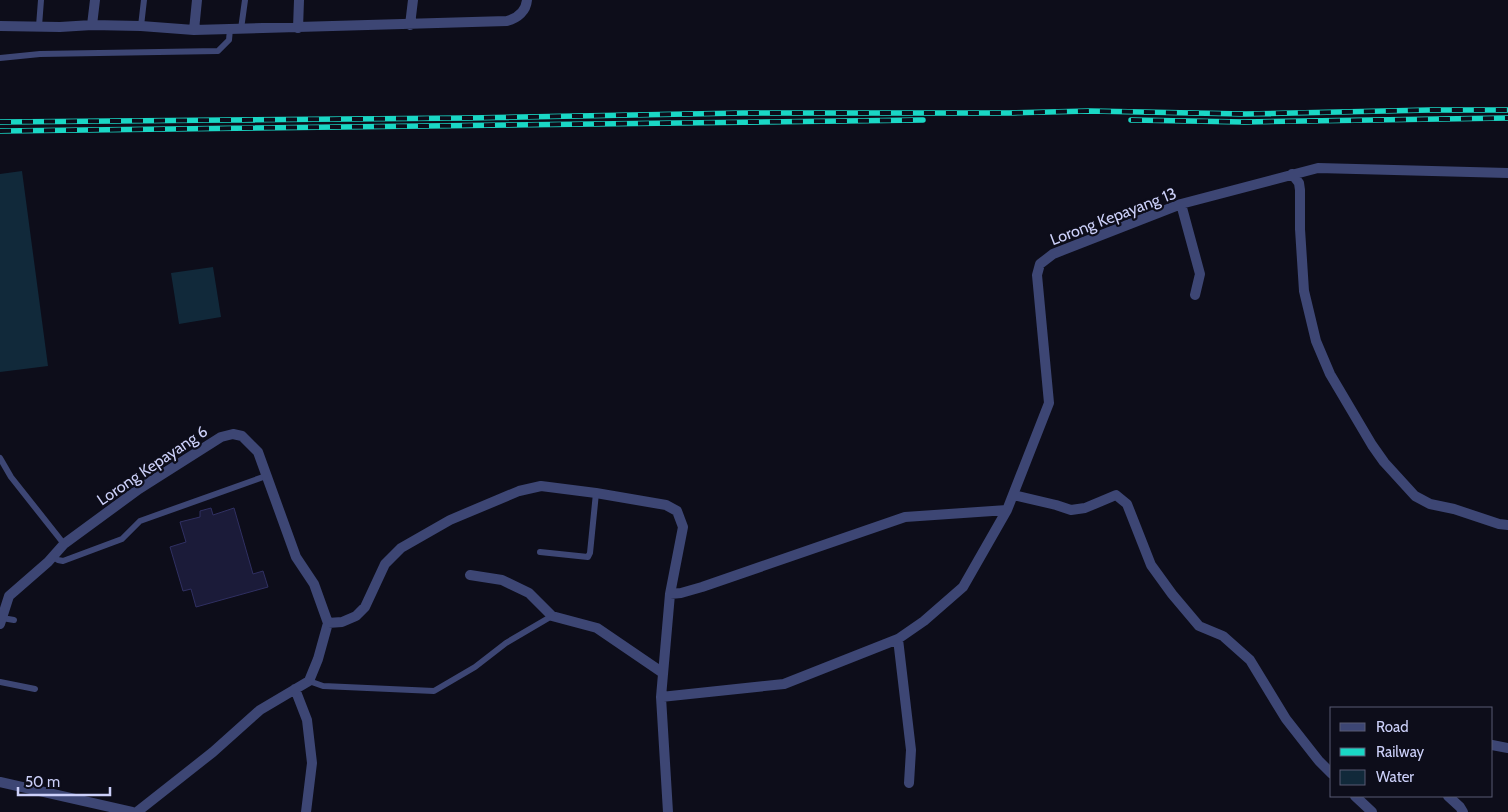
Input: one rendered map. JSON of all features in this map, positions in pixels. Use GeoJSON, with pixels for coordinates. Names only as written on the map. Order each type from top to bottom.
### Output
{"type":"FeatureCollection","features":[{"type":"Feature","properties":{"kind":"street"},"geometry":{"type":"LineString","coordinates":[[92,25],[94,0]]}},
{"type":"Feature","properties":{"kind":"street"},"geometry":{"type":"LineString","coordinates":[[194,30],[197,0]]}},
{"type":"Feature","properties":{"kind":"street"},"geometry":{"type":"LineString","coordinates":[[298,28],[300,0]]}},
{"type":"Feature","properties":{"kind":"street"},"geometry":{"type":"LineString","coordinates":[[410,25],[413,0]]}},
{"type":"Feature","properties":{"kind":"street"},"geometry":{"type":"LineString","coordinates":[[0,26],[141,26],[194,30],[508,21],[518,18],[527,5],[527,0]]}},
{"type":"Feature","properties":{"kind":"street","name":"Lorong Kepayang 13"},"geometry":{"type":"LineString","coordinates":[[661,697],[784,684],[898,639],[924,621],[964,587],[1007,510],[1048,403],[1036,275],[1040,264],[1053,254],[1181,204],[1318,168],[1508,173]]}},
{"type":"Feature","properties":{"kind":"street"},"geometry":{"type":"LineString","coordinates":[[1292,174],[1299,183],[1300,190],[1302,272],[1307,309],[1324,362],[1345,400],[1384,462],[1415,496],[1430,504],[1508,525]]}},
{"type":"Feature","properties":{"kind":"street"},"geometry":{"type":"LineString","coordinates":[[1181,204],[1200,274],[1195,296]]}},
{"type":"Feature","properties":{"kind":"street","name":"Lorong Kepayang 6"},"geometry":{"type":"LineString","coordinates":[[1,621],[9,596],[53,557],[64,544],[139,489],[221,437],[233,434],[242,436],[258,452],[296,557],[314,584],[328,623]]}},
{"type":"Feature","properties":{"kind":"street"},"geometry":{"type":"LineString","coordinates":[[136,812],[213,752],[260,710],[309,681],[318,659],[328,623],[342,622],[356,616],[365,607],[385,564],[401,548],[450,520],[519,491],[542,486],[666,505],[677,511],[682,527],[670,594],[661,697],[668,812]]}},
{"type":"Feature","properties":{"kind":"street"},"geometry":{"type":"LineString","coordinates":[[1013,495],[1071,510],[1085,508],[1116,496],[1127,504],[1151,565],[1172,594],[1199,626],[1223,636],[1250,660],[1286,719],[1330,772]]}},
{"type":"Feature","properties":{"kind":"street"},"geometry":{"type":"LineString","coordinates":[[670,594],[702,588],[905,517],[1007,510]]}},
{"type":"Feature","properties":{"kind":"street"},"geometry":{"type":"LineString","coordinates":[[470,575],[502,580],[529,593],[552,616],[597,628],[663,673]]}},
{"type":"Feature","properties":{"kind":"street"},"geometry":{"type":"LineString","coordinates":[[898,639],[911,750],[909,783]]}},
{"type":"Feature","properties":{"kind":"street"},"geometry":{"type":"LineString","coordinates":[[295,689],[307,720],[312,763],[306,812]]}},
{"type":"Feature","properties":{"kind":"street"},"geometry":{"type":"LineString","coordinates":[[1493,745],[1508,748]]}},
{"type":"Feature","properties":{"kind":"street"},"geometry":{"type":"LineString","coordinates":[[0,782],[132,812]]}},
{"type":"Feature","properties":{"kind":"street"},"geometry":{"type":"LineString","coordinates":[[1356,797],[1372,812]]}},
{"type":"Feature","properties":{"kind":"street"},"geometry":{"type":"LineString","coordinates":[[1449,797],[1463,812]]}},
{"type":"Feature","properties":{"kind":"lane"},"geometry":{"type":"LineString","coordinates":[[39,26],[41,0]]}},
{"type":"Feature","properties":{"kind":"lane"},"geometry":{"type":"LineString","coordinates":[[141,26],[144,0]]}},
{"type":"Feature","properties":{"kind":"lane"},"geometry":{"type":"LineString","coordinates":[[241,29],[246,0]]}},
{"type":"Feature","properties":{"kind":"lane"},"geometry":{"type":"LineString","coordinates":[[0,58],[40,54],[218,51],[229,40],[230,29]]}},
{"type":"Feature","properties":{"kind":"lane"},"geometry":{"type":"LineString","coordinates":[[0,458],[11,477],[64,544]]}},
{"type":"Feature","properties":{"kind":"lane"},"geometry":{"type":"LineString","coordinates":[[53,557],[63,561],[122,539],[140,521],[266,476]]}},
{"type":"Feature","properties":{"kind":"lane"},"geometry":{"type":"LineString","coordinates":[[540,552],[588,557],[596,493]]}},
{"type":"Feature","properties":{"kind":"lane"},"geometry":{"type":"LineString","coordinates":[[309,681],[323,686],[434,691],[475,667],[506,643],[552,616]]}},
{"type":"Feature","properties":{"kind":"lane"},"geometry":{"type":"LineString","coordinates":[[1,621],[14,620]]}},
{"type":"Feature","properties":{"kind":"lane"},"geometry":{"type":"LineString","coordinates":[[0,682],[35,690]]}},
{"type":"Feature","properties":{"kind":"water"},"geometry":{"type":"Polygon","coordinates":[[[22,171],[48,366],[0,372],[0,174],[22,171]]]}},
{"type":"Feature","properties":{"kind":"water"},"geometry":{"type":"Polygon","coordinates":[[[213,267],[221,317],[179,324],[171,273],[213,267]]]}},
{"type":"Feature","properties":{"kind":"building"},"geometry":{"type":"Polygon","coordinates":[[[211,508],[213,515],[234,508],[253,574],[263,571],[268,587],[196,607],[191,589],[183,591],[170,547],[186,542],[180,522],[200,517],[200,511],[211,508]]]}},
{"type":"Feature","properties":{"kind":"railway"},"geometry":{"type":"LineString","coordinates":[[0,122],[469,118],[743,113],[1009,113],[1090,111],[1245,114],[1508,110]]}},
{"type":"Feature","properties":{"kind":"railway"},"geometry":{"type":"LineString","coordinates":[[1131,120],[1244,122],[1508,118]]}},
{"type":"Feature","properties":{"kind":"railway"},"geometry":{"type":"LineString","coordinates":[[0,131],[923,120]]}}]}
